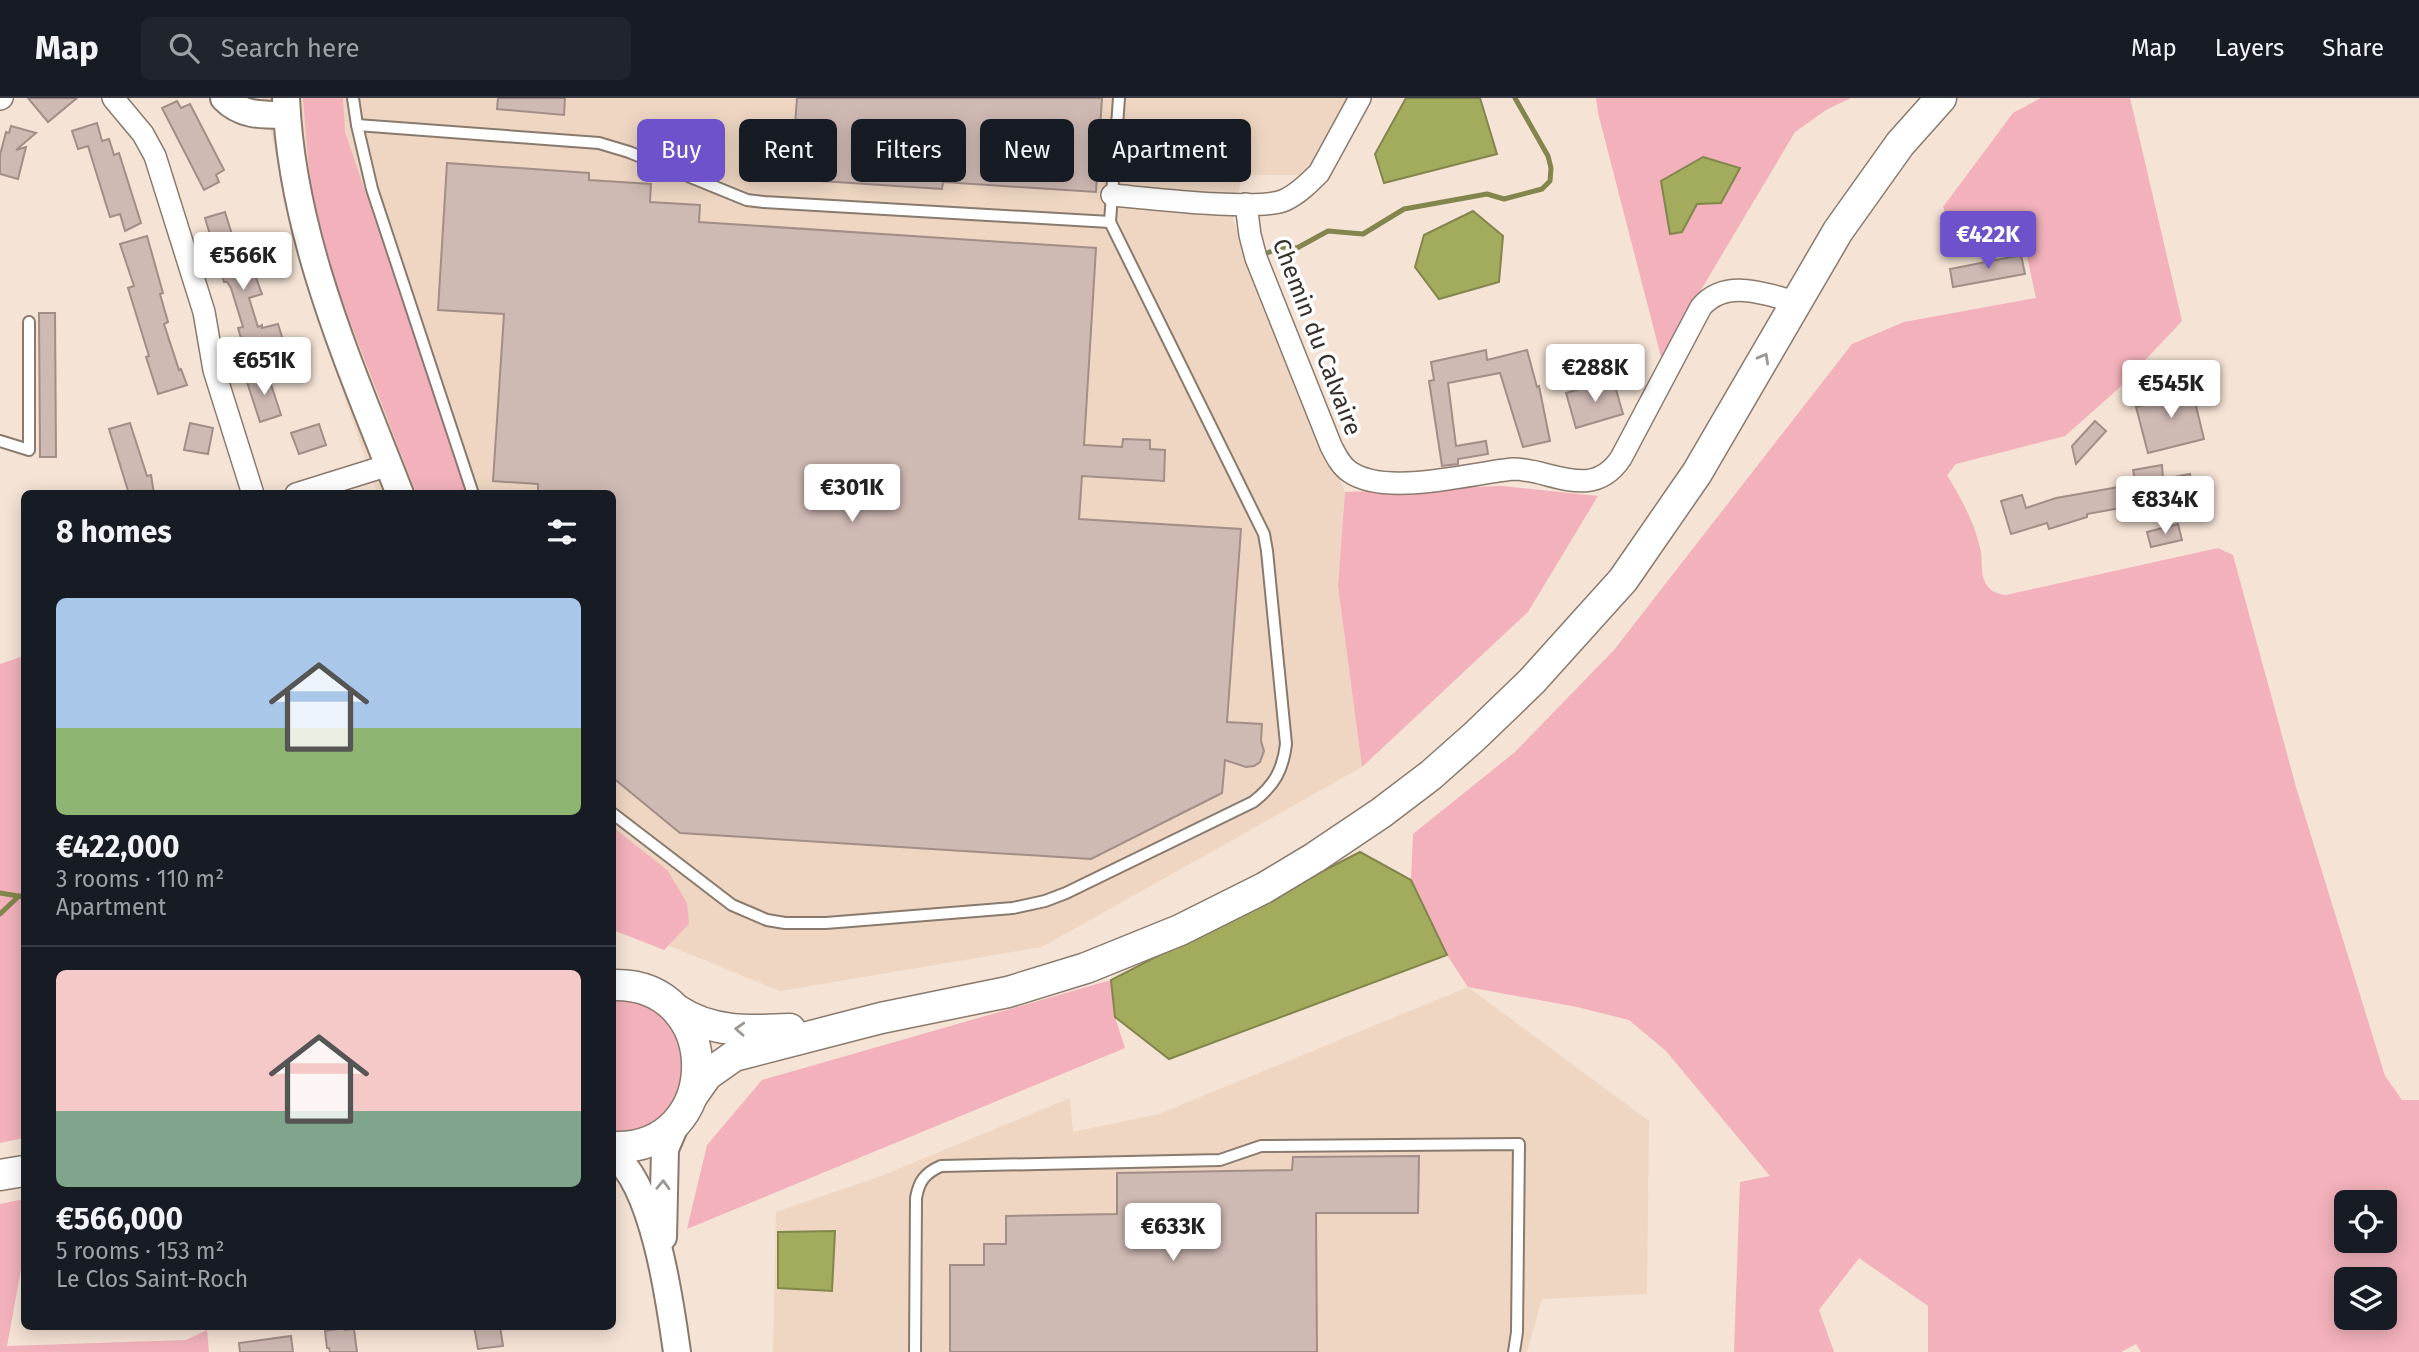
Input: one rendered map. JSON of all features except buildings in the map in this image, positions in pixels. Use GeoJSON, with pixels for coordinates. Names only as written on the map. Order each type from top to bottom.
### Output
{"type":"FeatureCollection","features":[{"type":"Feature","properties":{"kind":"main road"},"geometry":{"type":"LineString","coordinates":[[616,1147],[645,1142],[662,1134],[677,1121],[707,1074],[734,1056],[881,1018],[1007,992],[1086,968],[1180,930],[1265,888],[1362,826],[1431,775],[1518,695],[1573,635],[1627,557],[1786,299],[1855,174],[1920,98]]}},
{"type":"Feature","properties":{"kind":"main road"},"geometry":{"type":"LineString","coordinates":[[1786,299],[1814,268],[1900,144],[1941,98]]}},
{"type":"Feature","properties":{"kind":"main road"},"geometry":{"type":"LineString","coordinates":[[619,982],[650,991],[700,1023],[735,1030],[790,1029],[881,1018]]}},
{"type":"Feature","properties":{"kind":"main road"},"geometry":{"type":"LineString","coordinates":[[676,1009],[693,1035],[698,1055],[698,1075],[693,1095]]}},
{"type":"Feature","properties":{"kind":"main road"},"geometry":{"type":"LineString","coordinates":[[0,1175],[21,1172]]}},
{"type":"Feature","properties":{"kind":"street"},"geometry":{"type":"LineString","coordinates":[[113,98],[143,134],[155,156],[205,312],[211,360],[252,490]]}},
{"type":"Feature","properties":{"kind":"street"},"geometry":{"type":"LineString","coordinates":[[224,98],[230,105],[244,112],[287,107],[292,164],[314,263],[342,346],[398,490]]}},
{"type":"Feature","properties":{"kind":"street"},"geometry":{"type":"LineString","coordinates":[[1112,195],[1246,204],[1284,200],[1309,183],[1327,161],[1360,98]]}},
{"type":"Feature","properties":{"kind":"street","name":"Chemin du Calvaire"},"geometry":{"type":"LineString","coordinates":[[1246,204],[1256,258],[1331,446],[1347,471],[1373,481],[1420,482],[1513,469],[1524,469],[1573,481],[1601,477],[1621,458],[1701,307],[1709,298],[1716,293],[1734,290],[1786,299]]}},
{"type":"Feature","properties":{"kind":"street"},"geometry":{"type":"LineString","coordinates":[[309,490],[389,465]]}},
{"type":"Feature","properties":{"kind":"street"},"geometry":{"type":"LineString","coordinates":[[677,1121],[669,1137],[664,1166],[662,1230],[665,1277],[677,1352]]}},
{"type":"Feature","properties":{"kind":"street"},"geometry":{"type":"LineString","coordinates":[[616,1157],[625,1164],[639,1189],[665,1277]]}},
{"type":"Feature","properties":{"kind":"lane"},"geometry":{"type":"LineString","coordinates":[[353,98],[372,189],[472,490]]}},
{"type":"Feature","properties":{"kind":"lane"},"geometry":{"type":"LineString","coordinates":[[616,816],[732,905],[767,920],[807,924],[1013,908],[1045,901],[1253,802],[1273,784],[1280,772],[1286,744],[1268,551],[1264,534],[1110,222],[1119,98]]}},
{"type":"Feature","properties":{"kind":"lane"},"geometry":{"type":"LineString","coordinates":[[357,125],[599,143],[629,152],[747,200],[1110,222]]}},
{"type":"Feature","properties":{"kind":"lane"},"geometry":{"type":"LineString","coordinates":[[0,441],[29,450],[29,322]]}},
{"type":"Feature","properties":{"kind":"lane"},"geometry":{"type":"LineString","coordinates":[[915,1352],[916,1198],[921,1180],[933,1169],[941,1166],[1220,1160],[1261,1146],[1519,1144],[1517,1332],[1514,1352]]}},
{"type":"Feature","properties":{"kind":"shaded area"},"geometry":{"type":"Polygon","coordinates":[[[263,98],[1348,98],[1305,175],[1251,175],[1251,119],[1088,119],[1088,182],[1241,182],[1233,220],[1345,492],[1338,586],[1362,767],[1042,947],[780,991],[621,926],[616,921],[616,490],[376,490],[305,280],[263,98]]]}},
{"type":"Feature","properties":{"kind":"shaded area"},"geometry":{"type":"Polygon","coordinates":[[[303,98],[343,98],[345,132],[466,490],[415,490],[338,290],[311,194],[303,98]]]}},
{"type":"Feature","properties":{"kind":"shaded area"},"geometry":{"type":"Polygon","coordinates":[[[1406,98],[1480,98],[1497,154],[1384,183],[1375,154],[1406,98]]]}},
{"type":"Feature","properties":{"kind":"shaded area"},"geometry":{"type":"Polygon","coordinates":[[[1596,98],[1851,98],[1826,110],[1795,132],[1661,357],[1598,113],[1596,98]]]}},
{"type":"Feature","properties":{"kind":"shaded area"},"geometry":{"type":"Polygon","coordinates":[[[2041,98],[2130,98],[2182,321],[2118,389],[2065,436],[1956,464],[1947,475],[1975,531],[1981,552],[1984,580],[1990,589],[1999,594],[2006,595],[2218,548],[2233,555],[2296,787],[2385,1076],[2402,1100],[2419,1100],[2419,1352],[2141,1352],[2136,1344],[2121,1352],[1928,1352],[1928,1306],[1859,1258],[1819,1310],[1834,1352],[1734,1352],[1740,1182],[1770,1176],[1666,1051],[1629,1020],[1577,1007],[1468,987],[1447,955],[1411,880],[1413,834],[1515,752],[1614,650],[1852,344],[1904,322],[2036,298],[2017,211],[1951,224],[1943,207],[2013,113],[2041,98]]]}},
{"type":"Feature","properties":{"kind":"shaded area"},"geometry":{"type":"Polygon","coordinates":[[[1703,157],[1740,168],[1721,203],[1697,204],[1682,232],[1670,234],[1661,181],[1703,157]]]}},
{"type":"Feature","properties":{"kind":"shaded area"},"geometry":{"type":"Polygon","coordinates":[[[1473,211],[1503,236],[1499,282],[1439,299],[1415,267],[1424,235],[1473,211]]]}},
{"type":"Feature","properties":{"kind":"shaded area"},"geometry":{"type":"Polygon","coordinates":[[[1501,486],[1598,496],[1528,612],[1362,767],[1338,586],[1345,492],[1501,486]]]}},
{"type":"Feature","properties":{"kind":"shaded area"},"geometry":{"type":"Polygon","coordinates":[[[21,657],[21,1139],[0,1143],[0,664],[21,657]]]}},
{"type":"Feature","properties":{"kind":"shaded area"},"geometry":{"type":"Polygon","coordinates":[[[616,829],[668,871],[687,903],[689,924],[664,950],[616,931],[616,829]]]}},
{"type":"Feature","properties":{"kind":"shaded area"},"geometry":{"type":"Polygon","coordinates":[[[1360,852],[1411,880],[1447,955],[1169,1059],[1115,1017],[1111,980],[1360,852]]]}},
{"type":"Feature","properties":{"kind":"shaded area"},"geometry":{"type":"Polygon","coordinates":[[[1111,980],[1115,1017],[1125,1048],[687,1229],[707,1145],[762,1080],[1111,980]]]}},
{"type":"Feature","properties":{"kind":"shaded area"},"geometry":{"type":"Polygon","coordinates":[[[1468,987],[1649,1121],[1647,1294],[1542,1299],[1527,1352],[773,1352],[776,1212],[881,1176],[1070,1098],[1073,1132],[1159,1114],[1468,987]]]}},
{"type":"Feature","properties":{"kind":"shaded area"},"geometry":{"type":"Polygon","coordinates":[[[616,996],[633,998],[664,1016],[683,1047],[683,1083],[665,1114],[643,1129],[616,1133],[616,996]]]}},
{"type":"Feature","properties":{"kind":"shaded area"},"geometry":{"type":"Polygon","coordinates":[[[21,1200],[21,1269],[7,1346],[186,1340],[207,1330],[209,1352],[0,1352],[0,1204],[21,1200]]]}},
{"type":"Feature","properties":{"kind":"shaded area"},"geometry":{"type":"Polygon","coordinates":[[[835,1231],[832,1291],[778,1288],[778,1232],[835,1231]]]}},
{"type":"Feature","properties":{"kind":"waterway"},"geometry":{"type":"LineString","coordinates":[[1267,253],[1283,247],[1297,248],[1328,231],[1363,234],[1404,209],[1487,194],[1504,199],[1542,189],[1550,181],[1548,156],[1515,98]]}},
{"type":"Feature","properties":{"kind":"waterway"},"geometry":{"type":"LineString","coordinates":[[0,893],[21,896]]}},
{"type":"Feature","properties":{"kind":"waterway"},"geometry":{"type":"LineString","coordinates":[[0,914],[19,896]]}}]}
